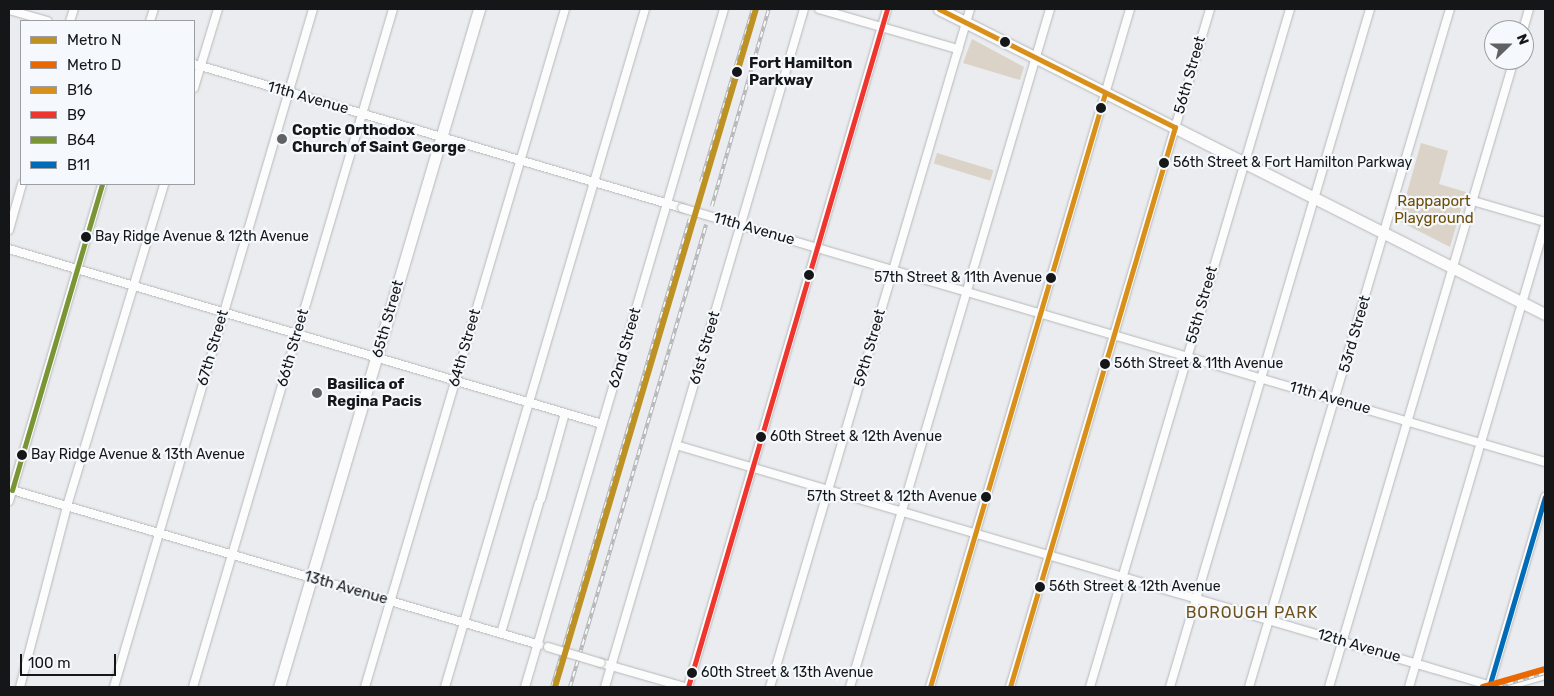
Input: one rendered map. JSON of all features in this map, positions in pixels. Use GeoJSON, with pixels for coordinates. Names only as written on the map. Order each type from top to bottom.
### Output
{"type":"FeatureCollection","features":[{"type":"Feature","properties":{"kind":"main road","name":"65th Street"},"geometry":{"type":"LineString","coordinates":[[279,687],[479,9]]}},
{"type":"Feature","properties":{"kind":"main road"},"geometry":{"type":"LineString","coordinates":[[939,9],[1545,314]]}},
{"type":"Feature","properties":{"kind":"street"},"geometry":{"type":"LineString","coordinates":[[195,80],[197,65],[218,9]]}},
{"type":"Feature","properties":{"kind":"street","name":"67th Street"},"geometry":{"type":"LineString","coordinates":[[114,687],[313,9]]}},
{"type":"Feature","properties":{"kind":"street","name":"66th Street"},"geometry":{"type":"LineString","coordinates":[[194,687],[393,9]]}},
{"type":"Feature","properties":{"kind":"street","name":"64th Street"},"geometry":{"type":"LineString","coordinates":[[365,687],[565,9]]}},
{"type":"Feature","properties":{"kind":"street"},"geometry":{"type":"LineString","coordinates":[[445,687],[645,9]]}},
{"type":"Feature","properties":{"kind":"street","name":"62nd Street"},"geometry":{"type":"LineString","coordinates":[[525,687],[724,9]]}},
{"type":"Feature","properties":{"kind":"street","name":"61st Street"},"geometry":{"type":"LineString","coordinates":[[604,687],[804,9]]}},
{"type":"Feature","properties":{"kind":"street"},"geometry":{"type":"LineString","coordinates":[[819,9],[958,49]]}},
{"type":"Feature","properties":{"kind":"street"},"geometry":{"type":"LineString","coordinates":[[686,687],[887,9]]}},
{"type":"Feature","properties":{"kind":"street","name":"59th Street"},"geometry":{"type":"LineString","coordinates":[[770,687],[970,9]]}},
{"type":"Feature","properties":{"kind":"street"},"geometry":{"type":"LineString","coordinates":[[850,687],[1050,9]]}},
{"type":"Feature","properties":{"kind":"street"},"geometry":{"type":"LineString","coordinates":[[930,687],[1130,9]]}},
{"type":"Feature","properties":{"kind":"street","name":"56th Street"},"geometry":{"type":"LineString","coordinates":[[1010,687],[1210,9]]}},
{"type":"Feature","properties":{"kind":"street","name":"55th Street"},"geometry":{"type":"LineString","coordinates":[[1090,687],[1290,9]]}},
{"type":"Feature","properties":{"kind":"street"},"geometry":{"type":"LineString","coordinates":[[1170,687],[1370,9]]}},
{"type":"Feature","properties":{"kind":"street","name":"53rd Street"},"geometry":{"type":"LineString","coordinates":[[1250,687],[1450,9]]}},
{"type":"Feature","properties":{"kind":"street"},"geometry":{"type":"LineString","coordinates":[[9,10],[44,20]]}},
{"type":"Feature","properties":{"kind":"street","name":"11th Avenue"},"geometry":{"type":"LineString","coordinates":[[197,65],[1545,462]]}},
{"type":"Feature","properties":{"kind":"street"},"geometry":{"type":"LineString","coordinates":[[1329,687],[1511,70]]}},
{"type":"Feature","properties":{"kind":"street"},"geometry":{"type":"LineString","coordinates":[[9,230],[22,185]]}},
{"type":"Feature","properties":{"kind":"street"},"geometry":{"type":"LineString","coordinates":[[10,493],[102,185]]}},
{"type":"Feature","properties":{"kind":"street"},"geometry":{"type":"LineString","coordinates":[[20,687],[67,506],[164,185]]}},
{"type":"Feature","properties":{"kind":"street"},"geometry":{"type":"LineString","coordinates":[[1409,687],[1545,224],[1473,201]]}},
{"type":"Feature","properties":{"kind":"street"},"geometry":{"type":"LineString","coordinates":[[9,249],[602,424]]}},
{"type":"Feature","properties":{"kind":"street"},"geometry":{"type":"LineString","coordinates":[[501,633],[566,413]]}},
{"type":"Feature","properties":{"kind":"street","name":"12th Avenue"},"geometry":{"type":"LineString","coordinates":[[676,446],[1416,663],[1491,687]]}},
{"type":"Feature","properties":{"kind":"street","name":"13th Avenue"},"geometry":{"type":"LineString","coordinates":[[10,493],[67,506],[686,687]]}},
{"type":"Feature","properties":{"kind":"street"},"geometry":{"type":"LineString","coordinates":[[1491,687],[1545,497]]}},
{"type":"Feature","properties":{"kind":"street"},"geometry":{"type":"LineString","coordinates":[[1501,687],[1545,674]]}},
{"type":"Feature","properties":{"kind":"green space"},"geometry":{"type":"Polygon","coordinates":[[[972,39],[1024,67],[1020,80],[963,63],[972,39]]]}},
{"type":"Feature","properties":{"kind":"green space","name":"Rappaport Playground"},"geometry":{"type":"Polygon","coordinates":[[[1421,143],[1448,151],[1439,184],[1466,192],[1450,247],[1399,221],[1421,143]]]}},
{"type":"Feature","properties":{"kind":"green space"},"geometry":{"type":"Polygon","coordinates":[[[937,153],[993,170],[990,181],[934,164],[937,153]]]}},
{"type":"Feature","properties":{"kind":"railway"},"geometry":{"type":"LineString","coordinates":[[701,182],[753,9]]}},
{"type":"Feature","properties":{"kind":"railway"},"geometry":{"type":"LineString","coordinates":[[712,206],[769,9]]}},
{"type":"Feature","properties":{"kind":"railway"},"geometry":{"type":"LineString","coordinates":[[552,687],[690,219]]}},
{"type":"Feature","properties":{"kind":"railway"},"geometry":{"type":"LineString","coordinates":[[570,687],[706,225]]}},
{"type":"Feature","properties":{"kind":"railway"},"geometry":{"type":"LineString","coordinates":[[1497,687],[1545,673]]}},
{"type":"Feature","properties":{"kind":"metro line","name":"N"},"geometry":{"type":"LineString","coordinates":[[555,687],[756,9]]}},
{"type":"Feature","properties":{"kind":"metro line","name":"D"},"geometry":{"type":"LineString","coordinates":[[1483,687],[1545,669]]}},
{"type":"Feature","properties":{"kind":"transit line","name":"B9"},"geometry":{"type":"LineString","coordinates":[[688,687],[887,9]]}},
{"type":"Feature","properties":{"kind":"transit line","name":"B16"},"geometry":{"type":"LineString","coordinates":[[939,9],[1175,127],[1010,687]]}},
{"type":"Feature","properties":{"kind":"transit line","name":"B16"},"geometry":{"type":"LineString","coordinates":[[930,687],[1105,93]]}},
{"type":"Feature","properties":{"kind":"transit line","name":"B64"},"geometry":{"type":"LineString","coordinates":[[12,490],[102,185]]}},
{"type":"Feature","properties":{"kind":"transit line","name":"B11"},"geometry":{"type":"LineString","coordinates":[[1489,687],[1545,497]]}},
{"type":"Feature","properties":{"kind":"place","name":"Fort Hamilton Parkway"},"geometry":{"type":"Point","coordinates":[737,72]}},
{"type":"Feature","properties":{"kind":"place","name":"Coptic Orthodox Church of Saint George"},"geometry":{"type":"Point","coordinates":[282,139]}},
{"type":"Feature","properties":{"kind":"place","name":"56th Street & Fort Hamilton Parkway"},"geometry":{"type":"Point","coordinates":[1164,163]}},
{"type":"Feature","properties":{"kind":"place","name":"Bay Ridge Avenue & 12th Avenue"},"geometry":{"type":"Point","coordinates":[86,237]}},
{"type":"Feature","properties":{"kind":"place","name":"57th Street & 11th Avenue"},"geometry":{"type":"Point","coordinates":[1051,278]}},
{"type":"Feature","properties":{"kind":"place","name":"56th Street & 11th Avenue"},"geometry":{"type":"Point","coordinates":[1105,364]}},
{"type":"Feature","properties":{"kind":"place","name":"Basilica of Regina Pacis"},"geometry":{"type":"Point","coordinates":[317,393]}},
{"type":"Feature","properties":{"kind":"place","name":"60th Street & 12th Avenue"},"geometry":{"type":"Point","coordinates":[761,437]}},
{"type":"Feature","properties":{"kind":"place","name":"Bay Ridge Avenue & 13th Avenue"},"geometry":{"type":"Point","coordinates":[22,455]}},
{"type":"Feature","properties":{"kind":"place","name":"57th Street & 12th Avenue"},"geometry":{"type":"Point","coordinates":[986,497]}},
{"type":"Feature","properties":{"kind":"place","name":"56th Street & 12th Avenue"},"geometry":{"type":"Point","coordinates":[1040,587]}},
{"type":"Feature","properties":{"kind":"place","name":"60th Street & 13th Avenue"},"geometry":{"type":"Point","coordinates":[692,673]}},
{"type":"Feature","properties":{"kind":"district","name":"BOROUGH PARK"},"geometry":{"type":"Point","coordinates":[1252,613]}}]}
